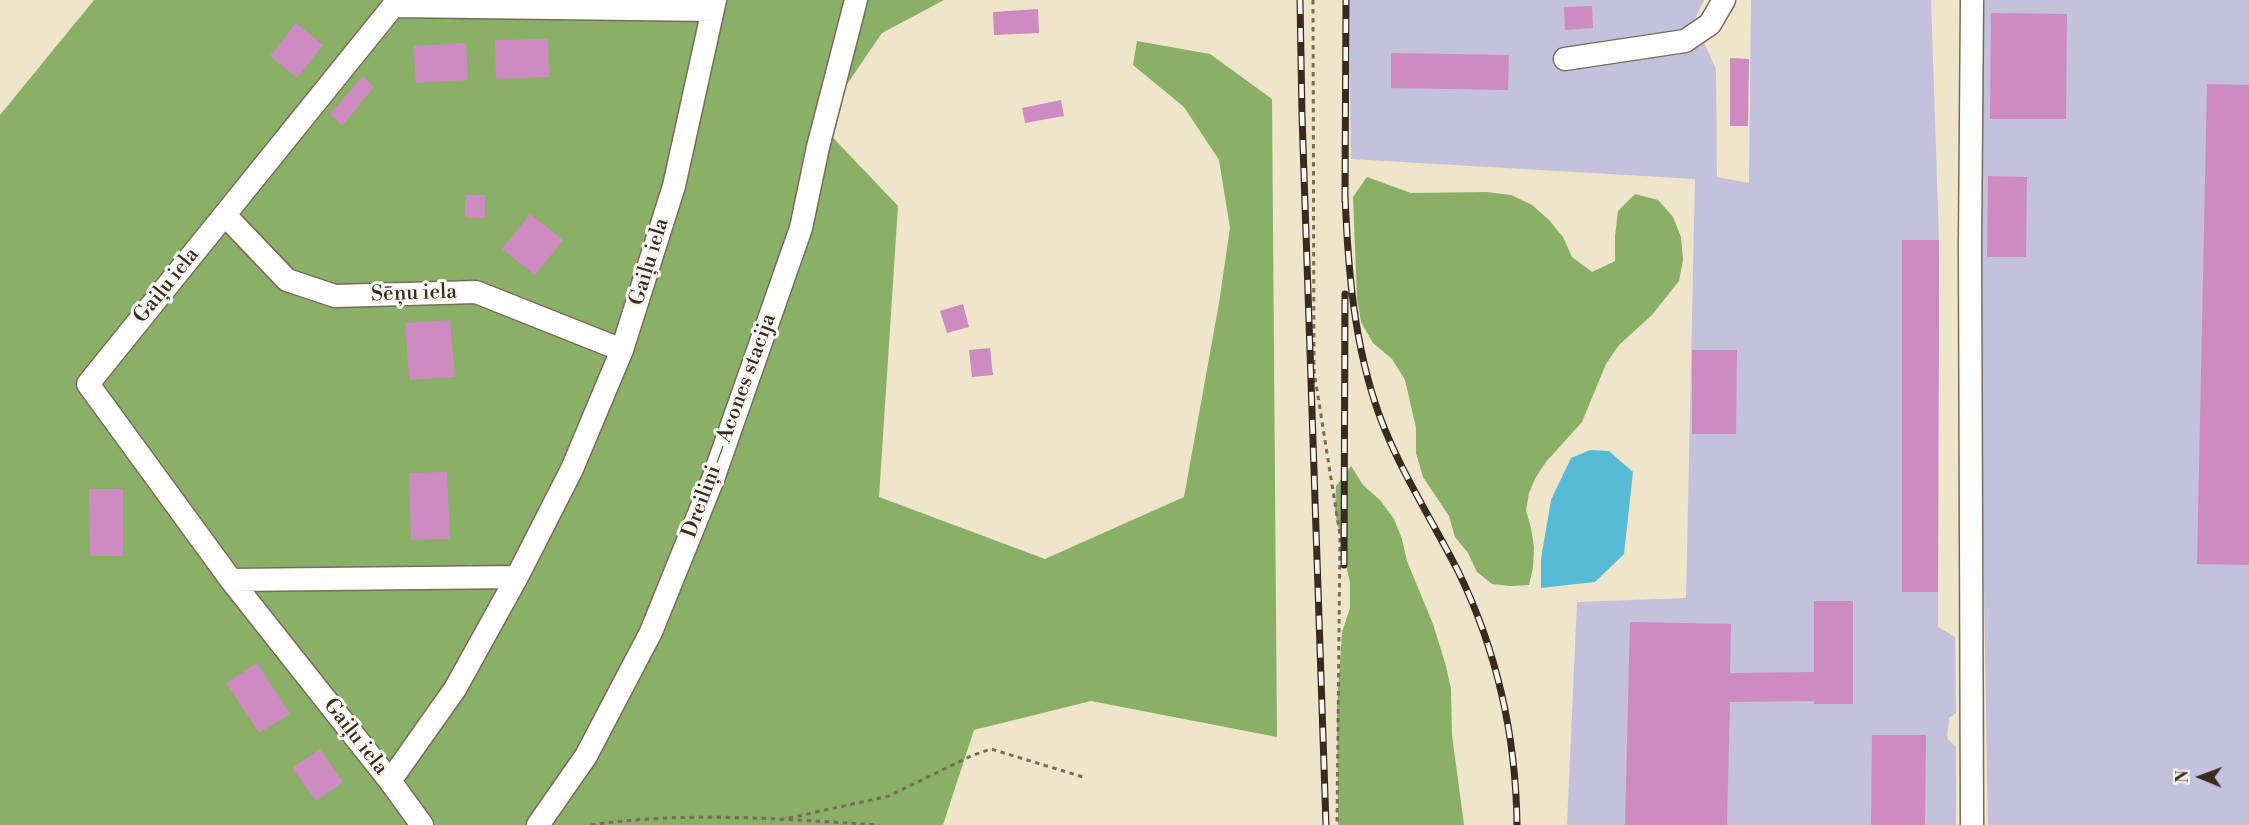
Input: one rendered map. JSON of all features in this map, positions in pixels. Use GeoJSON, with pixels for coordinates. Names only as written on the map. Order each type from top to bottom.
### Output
{"type":"FeatureCollection","features":[{"type":"Feature","properties":{"kind":"street","name":"Dreiliņi — Acones stacija"},"geometry":{"type":"LineString","coordinates":[[538,825],[586,756],[651,632],[713,479],[801,228],[818,147],[856,0]]}},
{"type":"Feature","properties":{"kind":"street"},"geometry":{"type":"LineString","coordinates":[[1565,59],[1685,41],[1710,24],[1724,0]]}},
{"type":"Feature","properties":{"kind":"street"},"geometry":{"type":"LineString","coordinates":[[1972,0],[1970,246],[1972,825]]}},
{"type":"Feature","properties":{"kind":"street"},"geometry":{"type":"LineString","coordinates":[[396,3],[714,5]]}},
{"type":"Feature","properties":{"kind":"street","name":"Gaiļu iela"},"geometry":{"type":"LineString","coordinates":[[396,3],[88,384],[231,580],[390,781],[422,825]]}},
{"type":"Feature","properties":{"kind":"street","name":"Gaiļu iela"},"geometry":{"type":"LineString","coordinates":[[390,781],[455,689],[517,577],[572,469],[622,350],[674,186],[714,5]]}},
{"type":"Feature","properties":{"kind":"street","name":"Sēņu iela"},"geometry":{"type":"LineString","coordinates":[[225,215],[287,280],[335,297],[476,292],[622,350]]}},
{"type":"Feature","properties":{"kind":"street"},"geometry":{"type":"LineString","coordinates":[[231,580],[517,577]]}},
{"type":"Feature","properties":{"kind":"path"},"geometry":{"type":"LineString","coordinates":[[1312,0],[1314,371],[1340,535],[1337,825]]}},
{"type":"Feature","properties":{"kind":"path"},"geometry":{"type":"LineString","coordinates":[[780,820],[889,796],[971,756],[991,749],[1083,777]]}},
{"type":"Feature","properties":{"kind":"path"},"geometry":{"type":"LineString","coordinates":[[591,825],[631,819],[732,818],[879,825]]}},
{"type":"Feature","properties":{"kind":"shaded area"},"geometry":{"type":"Polygon","coordinates":[[[1349,0],[1704,0],[1694,21],[1716,69],[1717,177],[1749,183],[1751,0],[1931,0],[1939,240],[1938,627],[1955,637],[1956,713],[1949,718],[1947,738],[1956,747],[1956,825],[1567,825],[1577,602],[1686,598],[1695,179],[1351,159],[1349,0]]]}},
{"type":"Feature","properties":{"kind":"shaded area"},"geometry":{"type":"Polygon","coordinates":[[[1982,0],[2249,0],[2249,825],[1988,825],[1979,297],[1982,0]]]}},
{"type":"Feature","properties":{"kind":"green space"},"geometry":{"type":"Polygon","coordinates":[[[94,0],[944,0],[882,33],[820,124],[898,206],[879,497],[1045,559],[1184,497],[1230,228],[1219,160],[1184,107],[1133,65],[1137,41],[1210,54],[1272,99],[1277,737],[1091,701],[974,730],[943,825],[0,825],[0,115],[94,0]]]}},
{"type":"Feature","properties":{"kind":"green space"},"geometry":{"type":"Polygon","coordinates":[[[1367,177],[1411,193],[1487,192],[1511,195],[1532,205],[1549,220],[1563,237],[1572,257],[1592,272],[1615,261],[1618,211],[1635,194],[1658,200],[1673,217],[1681,237],[1683,260],[1679,281],[1652,315],[1619,345],[1606,364],[1582,422],[1546,462],[1529,493],[1526,510],[1534,547],[1529,585],[1492,584],[1477,572],[1468,553],[1455,537],[1449,516],[1423,477],[1416,453],[1416,428],[1405,380],[1392,359],[1373,343],[1361,322],[1357,298],[1353,197],[1367,177]]]}},
{"type":"Feature","properties":{"kind":"green space"},"geometry":{"type":"Polygon","coordinates":[[[1351,466],[1363,485],[1380,500],[1394,519],[1407,561],[1433,624],[1451,689],[1452,735],[1464,825],[1338,825],[1337,708],[1342,632],[1350,608],[1350,583],[1335,512],[1336,486],[1351,466]]]}},
{"type":"Feature","properties":{"kind":"water"},"geometry":{"type":"Polygon","coordinates":[[[1590,450],[1609,451],[1633,472],[1624,554],[1595,582],[1541,588],[1541,559],[1551,500],[1571,458],[1590,450]]]}},
{"type":"Feature","properties":{"kind":"building"},"geometry":{"type":"Polygon","coordinates":[[[1592,6],[1593,28],[1565,30],[1564,7],[1592,6]]]}},
{"type":"Feature","properties":{"kind":"building"},"geometry":{"type":"Polygon","coordinates":[[[1038,9],[1039,33],[994,35],[993,12],[1038,9]]]}},
{"type":"Feature","properties":{"kind":"building"},"geometry":{"type":"Polygon","coordinates":[[[1991,13],[2067,14],[2066,119],[1990,119],[1991,13]]]}},
{"type":"Feature","properties":{"kind":"building"},"geometry":{"type":"Polygon","coordinates":[[[296,23],[323,45],[297,78],[270,56],[296,23]]]}},
{"type":"Feature","properties":{"kind":"building"},"geometry":{"type":"Polygon","coordinates":[[[548,39],[549,77],[496,79],[495,40],[548,39]]]}},
{"type":"Feature","properties":{"kind":"building"},"geometry":{"type":"Polygon","coordinates":[[[466,43],[468,80],[416,83],[413,46],[466,43]]]}},
{"type":"Feature","properties":{"kind":"building"},"geometry":{"type":"Polygon","coordinates":[[[1391,53],[1509,55],[1508,90],[1391,88],[1391,53]]]}},
{"type":"Feature","properties":{"kind":"building"},"geometry":{"type":"Polygon","coordinates":[[[1730,58],[1749,59],[1748,126],[1730,126],[1730,58]]]}},
{"type":"Feature","properties":{"kind":"building"},"geometry":{"type":"Polygon","coordinates":[[[363,76],[374,87],[342,126],[330,114],[363,76]]]}},
{"type":"Feature","properties":{"kind":"building"},"geometry":{"type":"Polygon","coordinates":[[[2207,84],[2249,85],[2249,565],[2197,564],[2207,84]]]}},
{"type":"Feature","properties":{"kind":"building"},"geometry":{"type":"Polygon","coordinates":[[[1061,100],[1064,116],[1025,123],[1022,108],[1061,100]]]}},
{"type":"Feature","properties":{"kind":"building"},"geometry":{"type":"Polygon","coordinates":[[[1988,176],[2027,177],[2026,257],[1987,257],[1988,176]]]}},
{"type":"Feature","properties":{"kind":"building"},"geometry":{"type":"Polygon","coordinates":[[[465,195],[485,195],[485,218],[465,218],[465,195]]]}},
{"type":"Feature","properties":{"kind":"building"},"geometry":{"type":"Polygon","coordinates":[[[530,214],[563,240],[535,275],[502,249],[530,214]]]}},
{"type":"Feature","properties":{"kind":"building"},"geometry":{"type":"Polygon","coordinates":[[[1902,240],[1939,240],[1938,592],[1902,592],[1902,240]]]}},
{"type":"Feature","properties":{"kind":"building"},"geometry":{"type":"Polygon","coordinates":[[[963,304],[969,327],[947,333],[940,311],[963,304]]]}},
{"type":"Feature","properties":{"kind":"building"},"geometry":{"type":"Polygon","coordinates":[[[450,320],[455,377],[409,380],[405,323],[450,320]]]}},
{"type":"Feature","properties":{"kind":"building"},"geometry":{"type":"Polygon","coordinates":[[[990,348],[993,375],[972,377],[969,350],[990,348]]]}},
{"type":"Feature","properties":{"kind":"building"},"geometry":{"type":"Polygon","coordinates":[[[1692,350],[1737,350],[1736,434],[1692,434],[1692,350]]]}},
{"type":"Feature","properties":{"kind":"building"},"geometry":{"type":"Polygon","coordinates":[[[447,472],[450,539],[411,540],[409,473],[447,472]]]}},
{"type":"Feature","properties":{"kind":"building"},"geometry":{"type":"Polygon","coordinates":[[[89,489],[123,489],[123,556],[90,556],[89,489]]]}},
{"type":"Feature","properties":{"kind":"building"},"geometry":{"type":"Polygon","coordinates":[[[1814,601],[1853,601],[1853,704],[1814,704],[1814,701],[1730,702],[1727,825],[1625,825],[1630,622],[1731,624],[1730,673],[1814,672],[1814,601]]]}},
{"type":"Feature","properties":{"kind":"building"},"geometry":{"type":"Polygon","coordinates":[[[257,663],[290,714],[259,733],[226,683],[257,663]]]}},
{"type":"Feature","properties":{"kind":"building"},"geometry":{"type":"Polygon","coordinates":[[[1872,735],[1926,735],[1925,825],[1871,825],[1872,735]]]}},
{"type":"Feature","properties":{"kind":"building"},"geometry":{"type":"Polygon","coordinates":[[[320,749],[343,782],[316,801],[292,768],[320,749]]]}},
{"type":"Feature","properties":{"kind":"railway"},"geometry":{"type":"LineString","coordinates":[[1300,0],[1326,825]]}},
{"type":"Feature","properties":{"kind":"railway"},"geometry":{"type":"LineString","coordinates":[[1345,201],[1346,0]]}},
{"type":"Feature","properties":{"kind":"railway"},"geometry":{"type":"LineString","coordinates":[[1345,195],[1354,308],[1371,390],[1397,457],[1458,571],[1484,632],[1494,663],[1508,727],[1513,759],[1517,825]]}},
{"type":"Feature","properties":{"kind":"railway"},"geometry":{"type":"LineString","coordinates":[[1344,565],[1345,294]]}}]}
